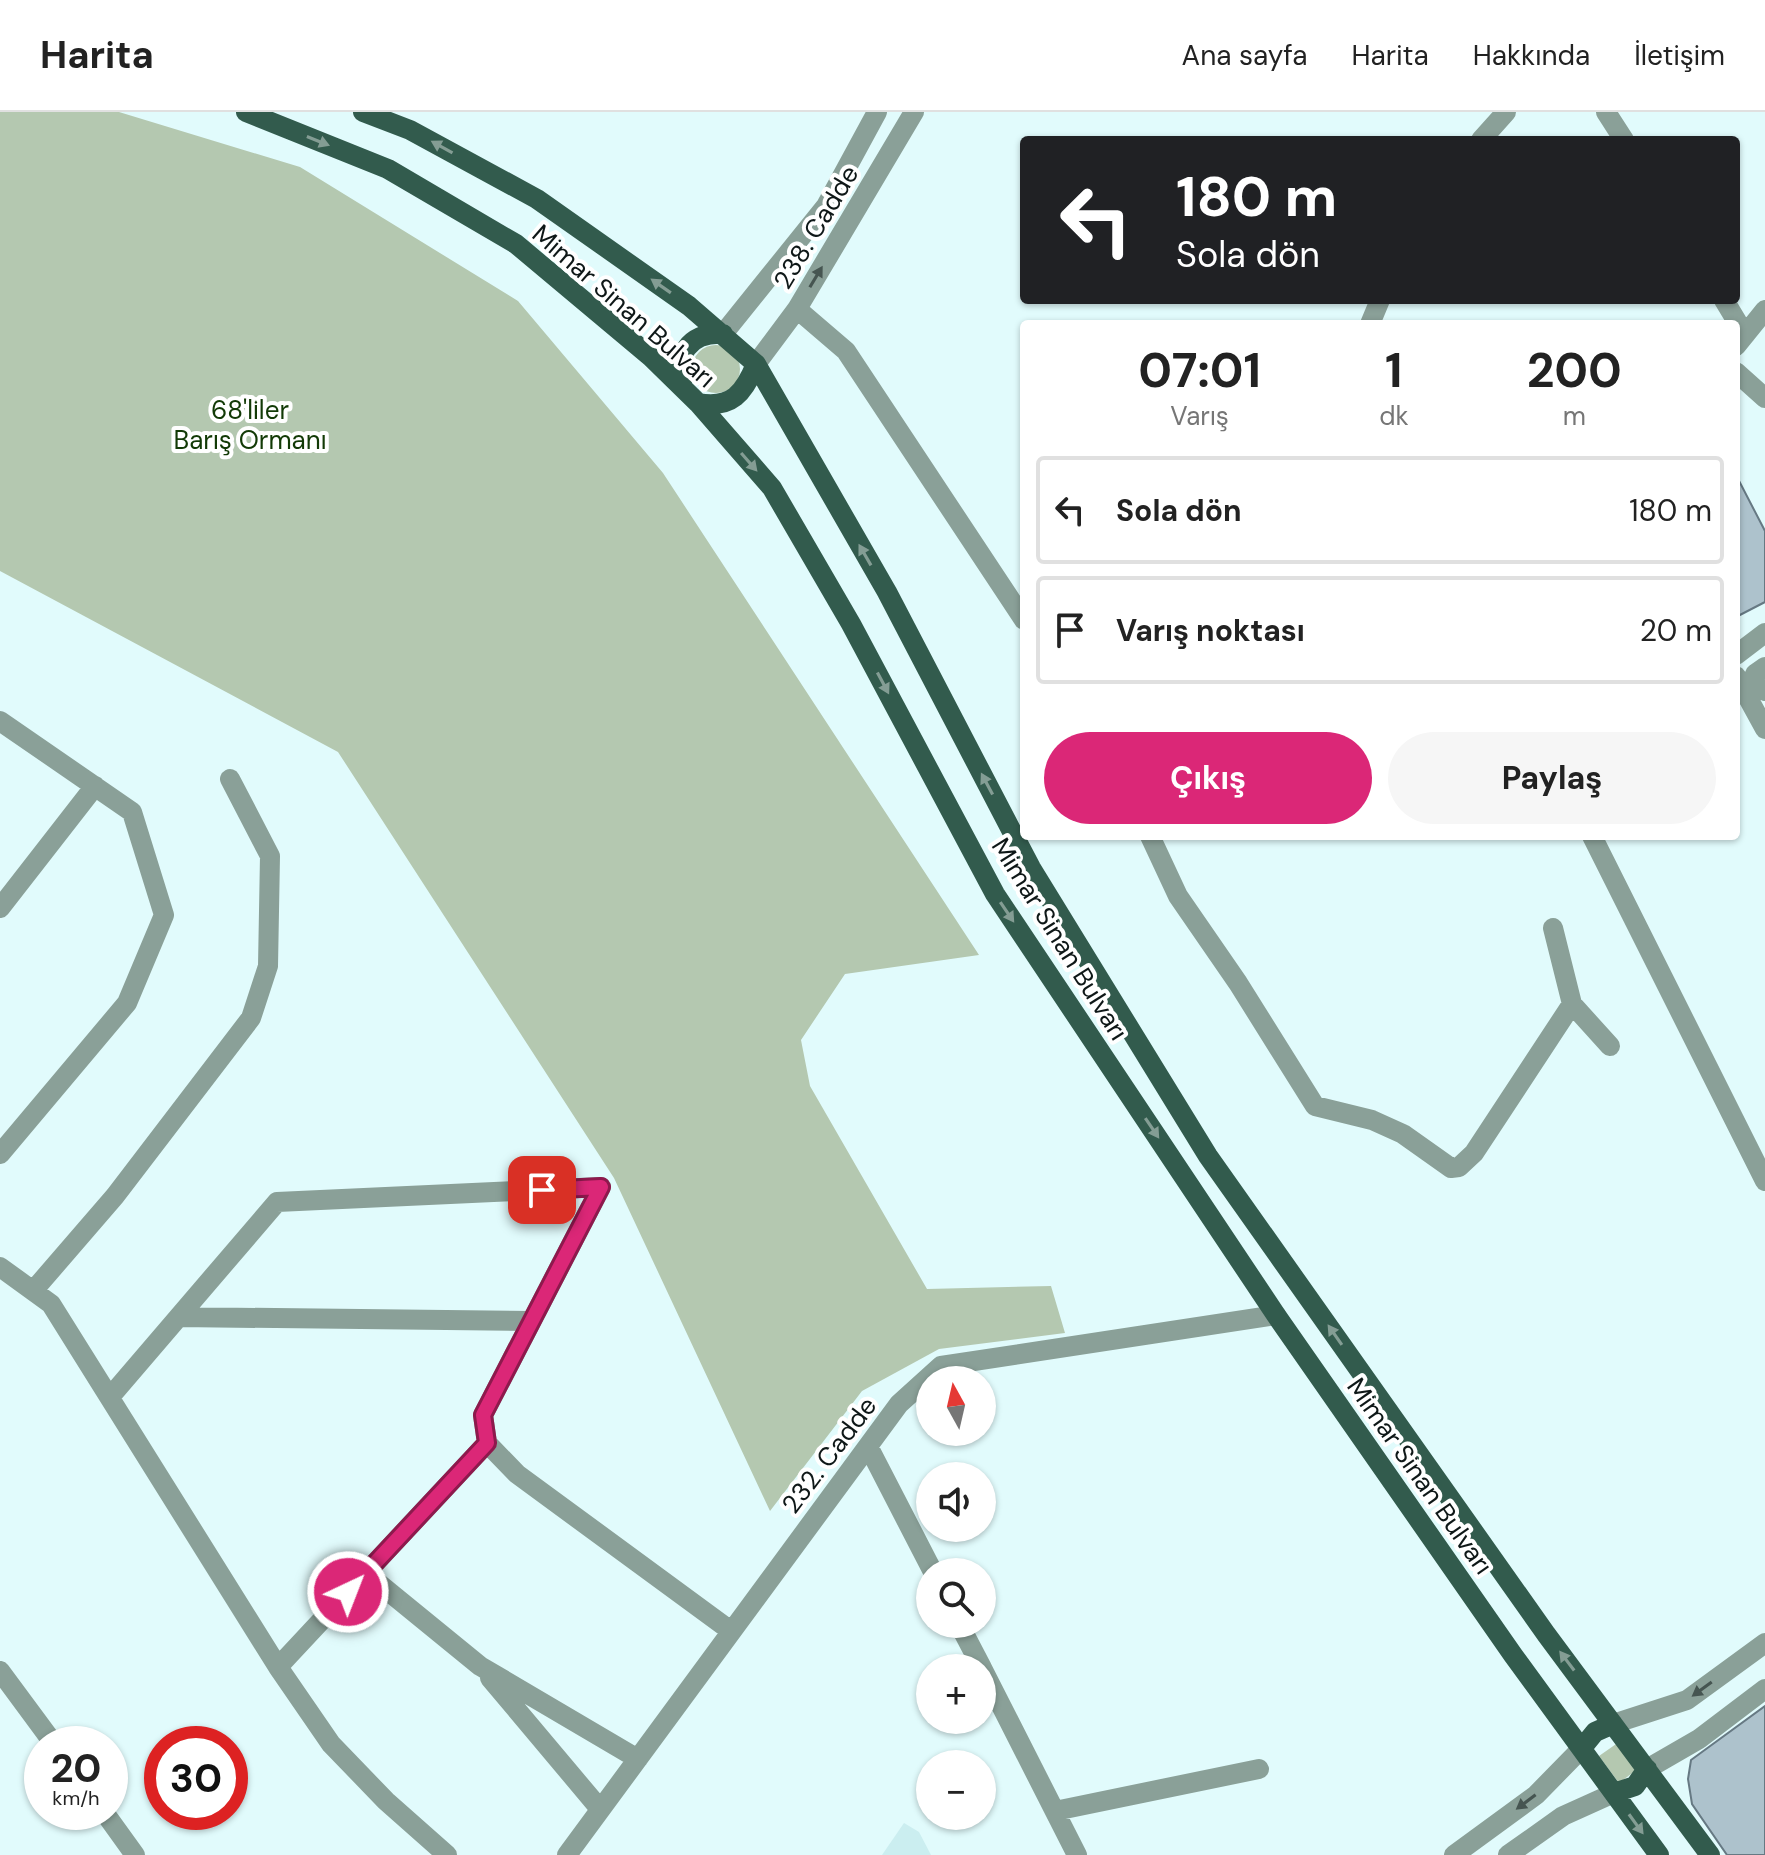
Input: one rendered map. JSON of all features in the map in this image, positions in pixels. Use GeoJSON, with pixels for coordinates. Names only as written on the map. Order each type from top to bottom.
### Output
{"type":"FeatureCollection","features":[{"type":"Feature","properties":{"kind":"main road","name":"Mimar Sinan Bulvarı"},"geometry":{"type":"LineString","coordinates":[[246,112],[388,169],[516,244],[683,388],[772,488],[851,624],[995,894],[1276,1315],[1659,1855]]}},
{"type":"Feature","properties":{"kind":"main road","name":"Mimar Sinan Bulvarı"},"geometry":{"type":"LineString","coordinates":[[363,112],[410,130],[537,199],[723,334],[756,364],[887,592],[1031,868],[1208,1156],[1710,1855]]}},
{"type":"Feature","properties":{"kind":"main road"},"geometry":{"type":"LineString","coordinates":[[683,388],[679,364],[682,353],[700,336],[723,334]]}},
{"type":"Feature","properties":{"kind":"main road"},"geometry":{"type":"LineString","coordinates":[[698,403],[732,401],[747,386],[756,364]]}},
{"type":"Feature","properties":{"kind":"main road"},"geometry":{"type":"LineString","coordinates":[[1582,1748],[1595,1732],[1613,1724]]}},
{"type":"Feature","properties":{"kind":"main road"},"geometry":{"type":"LineString","coordinates":[[1614,1793],[1635,1786],[1647,1769]]}},
{"type":"Feature","properties":{"kind":"street"},"geometry":{"type":"LineString","coordinates":[[723,334],[826,206],[877,112]]}},
{"type":"Feature","properties":{"kind":"street","name":"238. Cadde"},"geometry":{"type":"LineString","coordinates":[[756,364],[797,309],[914,112]]}},
{"type":"Feature","properties":{"kind":"street"},"geometry":{"type":"LineString","coordinates":[[1485,136],[1506,112]]}},
{"type":"Feature","properties":{"kind":"street"},"geometry":{"type":"LineString","coordinates":[[1606,112],[1621,136]]}},
{"type":"Feature","properties":{"kind":"street"},"geometry":{"type":"LineString","coordinates":[[797,309],[846,351],[1020,614]]}},
{"type":"Feature","properties":{"kind":"street"},"geometry":{"type":"LineString","coordinates":[[1741,340],[1765,310]]}},
{"type":"Feature","properties":{"kind":"street"},"geometry":{"type":"LineString","coordinates":[[1740,376],[1765,398]]}},
{"type":"Feature","properties":{"kind":"street"},"geometry":{"type":"LineString","coordinates":[[1740,652],[1765,633]]}},
{"type":"Feature","properties":{"kind":"street"},"geometry":{"type":"LineString","coordinates":[[1765,667],[1755,674],[1765,691]]}},
{"type":"Feature","properties":{"kind":"street"},"geometry":{"type":"LineString","coordinates":[[1740,683],[1765,729]]}},
{"type":"Feature","properties":{"kind":"street"},"geometry":{"type":"LineString","coordinates":[[0,721],[132,812],[164,915],[127,1003],[0,1154]]}},
{"type":"Feature","properties":{"kind":"street"},"geometry":{"type":"LineString","coordinates":[[33,1291],[115,1196],[251,1018],[268,966],[270,856],[230,779]]}},
{"type":"Feature","properties":{"kind":"street"},"geometry":{"type":"LineString","coordinates":[[0,908],[95,786]]}},
{"type":"Feature","properties":{"kind":"street"},"geometry":{"type":"LineString","coordinates":[[1152,840],[1178,896],[1238,983],[1315,1106],[1372,1120],[1403,1134],[1451,1168],[1459,1167],[1474,1153],[1572,1004]]}},
{"type":"Feature","properties":{"kind":"street"},"geometry":{"type":"LineString","coordinates":[[1594,840],[1765,1181]]}},
{"type":"Feature","properties":{"kind":"street"},"geometry":{"type":"LineString","coordinates":[[1553,928],[1572,1004],[1610,1046]]}},
{"type":"Feature","properties":{"kind":"street"},"geometry":{"type":"LineString","coordinates":[[110,1397],[277,1202],[601,1187],[483,1415],[487,1443],[517,1474],[731,1631]]}},
{"type":"Feature","properties":{"kind":"street"},"geometry":{"type":"LineString","coordinates":[[0,1267],[51,1304],[278,1667],[331,1744],[386,1801],[447,1855]]}},
{"type":"Feature","properties":{"kind":"street","name":"232. Cadde"},"geometry":{"type":"LineString","coordinates":[[567,1855],[899,1404],[941,1366],[1276,1315]]}},
{"type":"Feature","properties":{"kind":"street"},"geometry":{"type":"LineString","coordinates":[[179,1317],[530,1321]]}},
{"type":"Feature","properties":{"kind":"street"},"geometry":{"type":"LineString","coordinates":[[278,1667],[487,1443]]}},
{"type":"Feature","properties":{"kind":"street"},"geometry":{"type":"LineString","coordinates":[[868,1446],[926,1558]]}},
{"type":"Feature","properties":{"kind":"street"},"geometry":{"type":"LineString","coordinates":[[366,1573],[480,1666],[638,1759]]}},
{"type":"Feature","properties":{"kind":"street"},"geometry":{"type":"LineString","coordinates":[[1613,1724],[1687,1700],[1765,1643]]}},
{"type":"Feature","properties":{"kind":"street"},"geometry":{"type":"LineString","coordinates":[[480,1666],[600,1809]]}},
{"type":"Feature","properties":{"kind":"street"},"geometry":{"type":"LineString","coordinates":[[0,1671],[41,1726]]}},
{"type":"Feature","properties":{"kind":"street"},"geometry":{"type":"LineString","coordinates":[[1647,1769],[1699,1739],[1765,1689]]}},
{"type":"Feature","properties":{"kind":"street"},"geometry":{"type":"LineString","coordinates":[[996,1695],[1077,1855]]}},
{"type":"Feature","properties":{"kind":"street"},"geometry":{"type":"LineString","coordinates":[[1454,1855],[1536,1795],[1582,1748]]}},
{"type":"Feature","properties":{"kind":"street"},"geometry":{"type":"LineString","coordinates":[[1055,1811],[1259,1769]]}},
{"type":"Feature","properties":{"kind":"street"},"geometry":{"type":"LineString","coordinates":[[1508,1855],[1563,1816],[1614,1793]]}},
{"type":"Feature","properties":{"kind":"street"},"geometry":{"type":"LineString","coordinates":[[117,1830],[135,1855]]}},
{"type":"Feature","properties":{"kind":"shaded area"},"geometry":{"type":"Polygon","coordinates":[[[904,1823],[919,1832],[931,1855],[882,1855],[904,1823]]]}},
{"type":"Feature","properties":{"kind":"green space","name":"68'liler Barış Ormanı"},"geometry":{"type":"Polygon","coordinates":[[[0,112],[119,112],[300,167],[518,301],[663,473],[979,955],[845,974],[801,1040],[810,1086],[927,1289],[1051,1286],[1065,1333],[939,1349],[862,1391],[770,1511],[614,1178],[338,752],[0,571],[0,112]]]}},
{"type":"Feature","properties":{"kind":"green space"},"geometry":{"type":"Polygon","coordinates":[[[716,345],[725,346],[733,352],[739,360],[739,378],[733,386],[725,392],[716,393],[707,392],[699,386],[693,378],[692,369],[693,360],[699,352],[707,346],[716,345]]]}},
{"type":"Feature","properties":{"kind":"green space"},"geometry":{"type":"Polygon","coordinates":[[[1619,1742],[1639,1768],[1619,1783],[1599,1756],[1619,1742]]]}},
{"type":"Feature","properties":{"kind":"building"},"geometry":{"type":"Polygon","coordinates":[[[1740,483],[1765,531],[1765,602],[1740,615],[1740,483]]]}},
{"type":"Feature","properties":{"kind":"building"},"geometry":{"type":"Polygon","coordinates":[[[1765,1706],[1765,1855],[1727,1855],[1692,1804],[1688,1779],[1691,1760],[1765,1706]]]}},
{"type":"Feature","properties":{"kind":"route"},"geometry":{"type":"LineString","coordinates":[[348,1592],[487,1443],[483,1415],[601,1187],[542,1190]]}}]}
